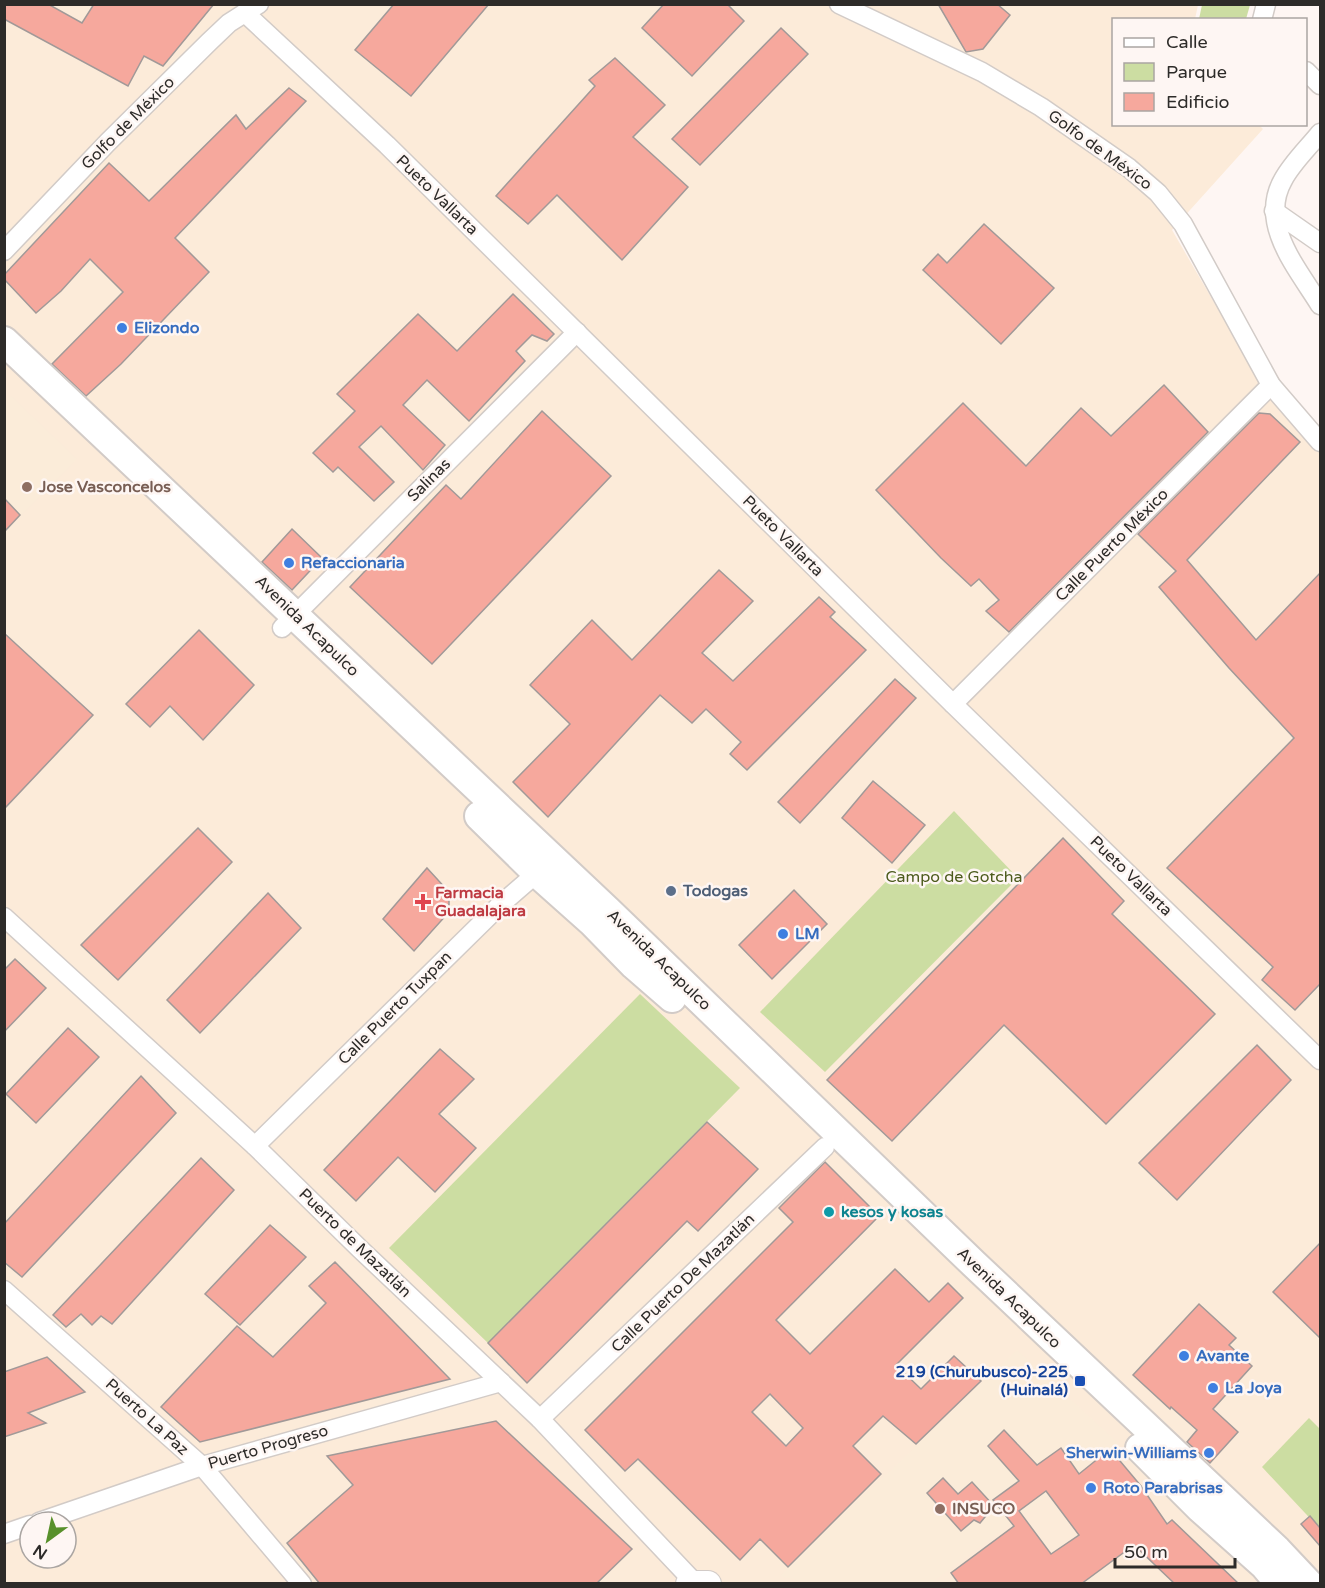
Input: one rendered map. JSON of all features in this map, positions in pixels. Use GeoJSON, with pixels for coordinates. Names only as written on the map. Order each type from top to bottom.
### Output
{"type":"FeatureCollection","features":[{"type":"Feature","properties":{"kind":"main road","name":"Avenida Acapulco"},"geometry":{"type":"LineString","coordinates":[[4,341],[288,621],[537,873],[592,922],[634,965],[661,987],[1200,1508],[1264,1565],[1280,1584]]}},
{"type":"Feature","properties":{"kind":"main road","name":"Avenida Acapulco"},"geometry":{"type":"LineString","coordinates":[[4,367],[608,910],[948,1239],[1277,1550],[1309,1584]]}},
{"type":"Feature","properties":{"kind":"street","name":"Golfo de México"},"geometry":{"type":"LineString","coordinates":[[839,4],[982,72],[1041,107],[1129,168],[1158,193],[1183,224],[1271,385],[1320,442]]}},
{"type":"Feature","properties":{"kind":"street","name":"Golfo de México"},"geometry":{"type":"LineString","coordinates":[[4,251],[108,142],[222,30],[252,9]]}},
{"type":"Feature","properties":{"kind":"street","name":"Pueto Vallarta"},"geometry":{"type":"LineString","coordinates":[[252,9],[953,704],[1320,1059]]}},
{"type":"Feature","properties":{"kind":"street"},"geometry":{"type":"LineString","coordinates":[[1307,73],[1320,85]]}},
{"type":"Feature","properties":{"kind":"street"},"geometry":{"type":"LineString","coordinates":[[1320,133],[1284,178],[1277,192],[1274,211],[1280,239],[1320,305]]}},
{"type":"Feature","properties":{"kind":"street"},"geometry":{"type":"LineString","coordinates":[[1274,211],[1320,243]]}},
{"type":"Feature","properties":{"kind":"street","name":"Salinas"},"geometry":{"type":"LineString","coordinates":[[288,621],[577,332]]}},
{"type":"Feature","properties":{"kind":"street","name":"Calle Puerto México"},"geometry":{"type":"LineString","coordinates":[[953,704],[1271,385]]}},
{"type":"Feature","properties":{"kind":"street","name":"Calle Puerto Tuxpan"},"geometry":{"type":"LineString","coordinates":[[255,1146],[499,906],[537,873]]}},
{"type":"Feature","properties":{"kind":"street","name":"Puerto de Mazatlán"},"geometry":{"type":"LineString","coordinates":[[4,917],[255,1146],[540,1419],[697,1583]]}},
{"type":"Feature","properties":{"kind":"street","name":"Calle Puerto De Mazatlán"},"geometry":{"type":"LineString","coordinates":[[540,1419],[825,1147]]}},
{"type":"Feature","properties":{"kind":"street","name":"Puerto La Paz"},"geometry":{"type":"LineString","coordinates":[[4,1290],[202,1466],[302,1584]]}},
{"type":"Feature","properties":{"kind":"street","name":"Puerto Progreso"},"geometry":{"type":"LineString","coordinates":[[74,1510],[202,1466],[501,1382]]}},
{"type":"Feature","properties":{"kind":"shaded area"},"geometry":{"type":"Polygon","coordinates":[[[5,5],[1198,5],[1195,18],[1112,18],[1112,126],[1260,126],[1263,129],[1172,230],[1251,366],[1320,443],[1320,1583],[5,1584],[5,5]]]}},
{"type":"Feature","properties":{"kind":"shaded area","name":"Jose Vasconcelos"},"geometry":{"type":"Polygon","coordinates":[[[11,396],[77,459],[5,532],[4,403],[11,396]]]}},
{"type":"Feature","properties":{"kind":"shaded area","name":"INSUCO"},"geometry":{"type":"Polygon","coordinates":[[[1017,1350],[1118,1443],[931,1583],[808,1583],[780,1576],[1017,1350]]]}},
{"type":"Feature","properties":{"kind":"green space"},"geometry":{"type":"Polygon","coordinates":[[[1203,4],[1250,5],[1246,18],[1199,18],[1203,4]]]}},
{"type":"Feature","properties":{"kind":"green space","name":"Campo de Gotcha"},"geometry":{"type":"Polygon","coordinates":[[[954,811],[1018,878],[825,1072],[760,1012],[954,811]]]}},
{"type":"Feature","properties":{"kind":"green space"},"geometry":{"type":"Polygon","coordinates":[[[640,994],[740,1088],[488,1343],[389,1248],[640,994]]]}},
{"type":"Feature","properties":{"kind":"green space"},"geometry":{"type":"Polygon","coordinates":[[[1309,1418],[1320,1429],[1320,1529],[1262,1467],[1309,1418]]]}},
{"type":"Feature","properties":{"kind":"building"},"geometry":{"type":"Polygon","coordinates":[[[4,4],[48,4],[82,23],[94,4],[214,4],[163,66],[144,56],[128,86],[4,19],[4,4]]]}},
{"type":"Feature","properties":{"kind":"building"},"geometry":{"type":"Polygon","coordinates":[[[394,4],[489,4],[411,96],[355,50],[394,4]]]}},
{"type":"Feature","properties":{"kind":"building"},"geometry":{"type":"Polygon","coordinates":[[[664,4],[727,4],[744,21],[692,76],[642,28],[664,4]]]}},
{"type":"Feature","properties":{"kind":"building"},"geometry":{"type":"Polygon","coordinates":[[[938,4],[997,4],[1010,15],[983,49],[966,52],[938,4]]]}},
{"type":"Feature","properties":{"kind":"building"},"geometry":{"type":"Polygon","coordinates":[[[781,28],[808,54],[700,165],[672,139],[781,28]]]}},
{"type":"Feature","properties":{"kind":"building"},"geometry":{"type":"Polygon","coordinates":[[[615,58],[665,105],[633,137],[688,187],[622,260],[557,195],[528,224],[496,196],[595,86],[589,80],[615,58]]]}},
{"type":"Feature","properties":{"kind":"building"},"geometry":{"type":"Polygon","coordinates":[[[289,88],[306,101],[175,238],[209,272],[121,364],[86,396],[52,364],[123,292],[90,259],[61,291],[36,313],[4,279],[4,275],[109,163],[149,201],[236,115],[246,129],[289,88]]]}},
{"type":"Feature","properties":{"kind":"building"},"geometry":{"type":"Polygon","coordinates":[[[984,224],[1054,288],[1001,344],[923,270],[938,254],[947,263],[984,224]]]}},
{"type":"Feature","properties":{"kind":"building"},"geometry":{"type":"Polygon","coordinates":[[[513,294],[554,334],[547,341],[532,335],[516,351],[525,361],[469,421],[427,380],[403,405],[445,445],[423,470],[381,426],[359,447],[394,482],[374,501],[338,467],[333,472],[313,453],[355,411],[337,394],[418,314],[457,351],[513,294]]]}},
{"type":"Feature","properties":{"kind":"building"},"geometry":{"type":"Polygon","coordinates":[[[1164,385],[1208,432],[1009,632],[986,611],[999,600],[979,579],[971,586],[876,490],[963,403],[1026,466],[1081,408],[1111,436],[1164,385]]]}},
{"type":"Feature","properties":{"kind":"building"},"geometry":{"type":"Polygon","coordinates":[[[542,411],[611,476],[432,664],[350,587],[446,485],[461,499],[542,411]]]}},
{"type":"Feature","properties":{"kind":"building"},"geometry":{"type":"Polygon","coordinates":[[[1259,413],[1270,414],[1300,442],[1187,560],[1256,640],[1320,573],[1320,984],[1295,1010],[1262,980],[1273,967],[1167,868],[1294,738],[1229,668],[1159,587],[1176,571],[1138,534],[1259,413]]]}},
{"type":"Feature","properties":{"kind":"building"},"geometry":{"type":"Polygon","coordinates":[[[4,498],[20,515],[4,532],[4,498]]]}},
{"type":"Feature","properties":{"kind":"building","name":"Refaccionaria"},"geometry":{"type":"Polygon","coordinates":[[[292,529],[322,558],[292,590],[262,562],[292,529]]]}},
{"type":"Feature","properties":{"kind":"building"},"geometry":{"type":"Polygon","coordinates":[[[719,570],[753,601],[702,653],[733,681],[819,597],[835,612],[830,617],[866,650],[747,770],[730,754],[741,742],[706,709],[692,723],[660,695],[548,817],[513,782],[570,724],[530,685],[592,620],[632,660],[719,570]]]}},
{"type":"Feature","properties":{"kind":"building"},"geometry":{"type":"Polygon","coordinates":[[[199,630],[254,685],[203,740],[170,706],[150,727],[126,704],[199,630]]]}},
{"type":"Feature","properties":{"kind":"building"},"geometry":{"type":"Polygon","coordinates":[[[4,633],[93,715],[4,809],[4,633]]]}},
{"type":"Feature","properties":{"kind":"building"},"geometry":{"type":"Polygon","coordinates":[[[895,679],[916,698],[800,823],[778,802],[895,679]]]}},
{"type":"Feature","properties":{"kind":"building"},"geometry":{"type":"Polygon","coordinates":[[[873,781],[925,825],[892,863],[842,818],[873,781]]]}},
{"type":"Feature","properties":{"kind":"building"},"geometry":{"type":"Polygon","coordinates":[[[198,828],[232,862],[118,980],[81,945],[198,828]]]}},
{"type":"Feature","properties":{"kind":"building"},"geometry":{"type":"Polygon","coordinates":[[[1063,838],[1124,901],[1112,914],[1215,1014],[1106,1124],[1004,1025],[892,1141],[827,1080],[1063,838]]]}},
{"type":"Feature","properties":{"kind":"building","name":"Farmacia Guadalajara"},"geometry":{"type":"Polygon","coordinates":[[[427,868],[449,892],[449,912],[414,951],[383,919],[427,868]]]}},
{"type":"Feature","properties":{"kind":"building","name":"LM"},"geometry":{"type":"Polygon","coordinates":[[[794,890],[827,924],[772,979],[739,945],[794,890]]]}},
{"type":"Feature","properties":{"kind":"building"},"geometry":{"type":"Polygon","coordinates":[[[268,893],[301,928],[200,1033],[167,1000],[268,893]]]}},
{"type":"Feature","properties":{"kind":"building"},"geometry":{"type":"Polygon","coordinates":[[[15,959],[46,988],[4,1032],[4,970],[15,959]]]}},
{"type":"Feature","properties":{"kind":"building"},"geometry":{"type":"Polygon","coordinates":[[[68,1028],[99,1057],[36,1123],[6,1094],[68,1028]]]}},
{"type":"Feature","properties":{"kind":"building"},"geometry":{"type":"Polygon","coordinates":[[[1257,1045],[1291,1080],[1177,1200],[1139,1163],[1257,1045]]]}},
{"type":"Feature","properties":{"kind":"building"},"geometry":{"type":"Polygon","coordinates":[[[440,1049],[474,1079],[439,1114],[476,1148],[435,1192],[398,1157],[356,1201],[324,1170],[440,1049]]]}},
{"type":"Feature","properties":{"kind":"building"},"geometry":{"type":"Polygon","coordinates":[[[141,1076],[176,1113],[22,1277],[4,1262],[4,1224],[141,1076]]]}},
{"type":"Feature","properties":{"kind":"building"},"geometry":{"type":"Polygon","coordinates":[[[707,1122],[758,1169],[698,1231],[687,1221],[527,1383],[488,1343],[707,1122]]]}},
{"type":"Feature","properties":{"kind":"building"},"geometry":{"type":"Polygon","coordinates":[[[201,1158],[234,1190],[112,1324],[101,1316],[92,1325],[81,1314],[66,1327],[53,1315],[201,1158]]]}},
{"type":"Feature","properties":{"kind":"building"},"geometry":{"type":"Polygon","coordinates":[[[825,1162],[879,1216],[776,1320],[810,1354],[895,1269],[929,1302],[948,1283],[963,1298],[896,1365],[921,1389],[954,1356],[981,1381],[916,1444],[883,1416],[853,1446],[881,1474],[788,1567],[760,1539],[740,1560],[638,1459],[625,1471],[585,1430],[793,1222],[779,1208],[825,1162]],[[770,1394],[752,1412],[786,1446],[803,1428],[770,1394]]]}},
{"type":"Feature","properties":{"kind":"building"},"geometry":{"type":"Polygon","coordinates":[[[270,1225],[306,1257],[240,1325],[205,1294],[270,1225]]]}},
{"type":"Feature","properties":{"kind":"building"},"geometry":{"type":"Polygon","coordinates":[[[1320,1243],[1320,1338],[1273,1292],[1320,1243]]]}},
{"type":"Feature","properties":{"kind":"building"},"geometry":{"type":"Polygon","coordinates":[[[335,1262],[450,1379],[200,1442],[161,1407],[237,1326],[273,1357],[326,1303],[309,1286],[335,1262]]]}},
{"type":"Feature","properties":{"kind":"building"},"geometry":{"type":"Polygon","coordinates":[[[1199,1304],[1236,1338],[1229,1345],[1252,1366],[1213,1409],[1238,1432],[1210,1463],[1187,1442],[1197,1430],[1133,1375],[1199,1304]]]}},
{"type":"Feature","properties":{"kind":"building"},"geometry":{"type":"Polygon","coordinates":[[[47,1357],[85,1392],[28,1413],[46,1423],[4,1437],[4,1372],[47,1357]]]}},
{"type":"Feature","properties":{"kind":"building"},"geometry":{"type":"Polygon","coordinates":[[[496,1421],[632,1549],[596,1584],[320,1584],[287,1543],[353,1485],[327,1456],[496,1421]]]}},
{"type":"Feature","properties":{"kind":"building"},"geometry":{"type":"Polygon","coordinates":[[[1004,1430],[1037,1465],[1061,1448],[1079,1474],[1110,1449],[1141,1486],[1167,1524],[1172,1520],[1239,1584],[1175,1584],[1134,1545],[1081,1584],[959,1584],[951,1573],[1014,1526],[993,1500],[1019,1481],[988,1446],[1004,1430]],[[1046,1491],[1019,1511],[1051,1554],[1079,1535],[1046,1491]]]}},
{"type":"Feature","properties":{"kind":"building"},"geometry":{"type":"Polygon","coordinates":[[[943,1478],[958,1494],[972,1482],[994,1506],[980,1523],[974,1520],[961,1531],[927,1493],[943,1478]]]}},
{"type":"Feature","properties":{"kind":"building"},"geometry":{"type":"Polygon","coordinates":[[[1310,1516],[1320,1528],[1320,1546],[1301,1524],[1310,1516]]]}},
{"type":"Feature","properties":{"kind":"place","name":"Elizondo"},"geometry":{"type":"Point","coordinates":[122,328]}},
{"type":"Feature","properties":{"kind":"place","name":"Jose Vasconcelos"},"geometry":{"type":"Point","coordinates":[27,487]}},
{"type":"Feature","properties":{"kind":"place","name":"Refaccionaria"},"geometry":{"type":"Point","coordinates":[289,563]}},
{"type":"Feature","properties":{"kind":"place","name":"Todogas"},"geometry":{"type":"Point","coordinates":[671,891]}},
{"type":"Feature","properties":{"kind":"place","name":"Farmacia Guadalajara"},"geometry":{"type":"Point","coordinates":[423,902]}},
{"type":"Feature","properties":{"kind":"place","name":"LM"},"geometry":{"type":"Point","coordinates":[783,934]}},
{"type":"Feature","properties":{"kind":"place","name":"kesos y kosas"},"geometry":{"type":"Point","coordinates":[829,1212]}},
{"type":"Feature","properties":{"kind":"place","name":"Avante"},"geometry":{"type":"Point","coordinates":[1184,1356]}},
{"type":"Feature","properties":{"kind":"place","name":"219 (Churubusco)-225 (Huinalá)"},"geometry":{"type":"Point","coordinates":[1080,1381]}},
{"type":"Feature","properties":{"kind":"place","name":"La Joya"},"geometry":{"type":"Point","coordinates":[1213,1388]}},
{"type":"Feature","properties":{"kind":"place","name":"Sherwin-Williams"},"geometry":{"type":"Point","coordinates":[1209,1453]}},
{"type":"Feature","properties":{"kind":"place","name":"Roto Parabrisas"},"geometry":{"type":"Point","coordinates":[1091,1488]}},
{"type":"Feature","properties":{"kind":"place","name":"INSUCO"},"geometry":{"type":"Point","coordinates":[940,1509]}}]}
